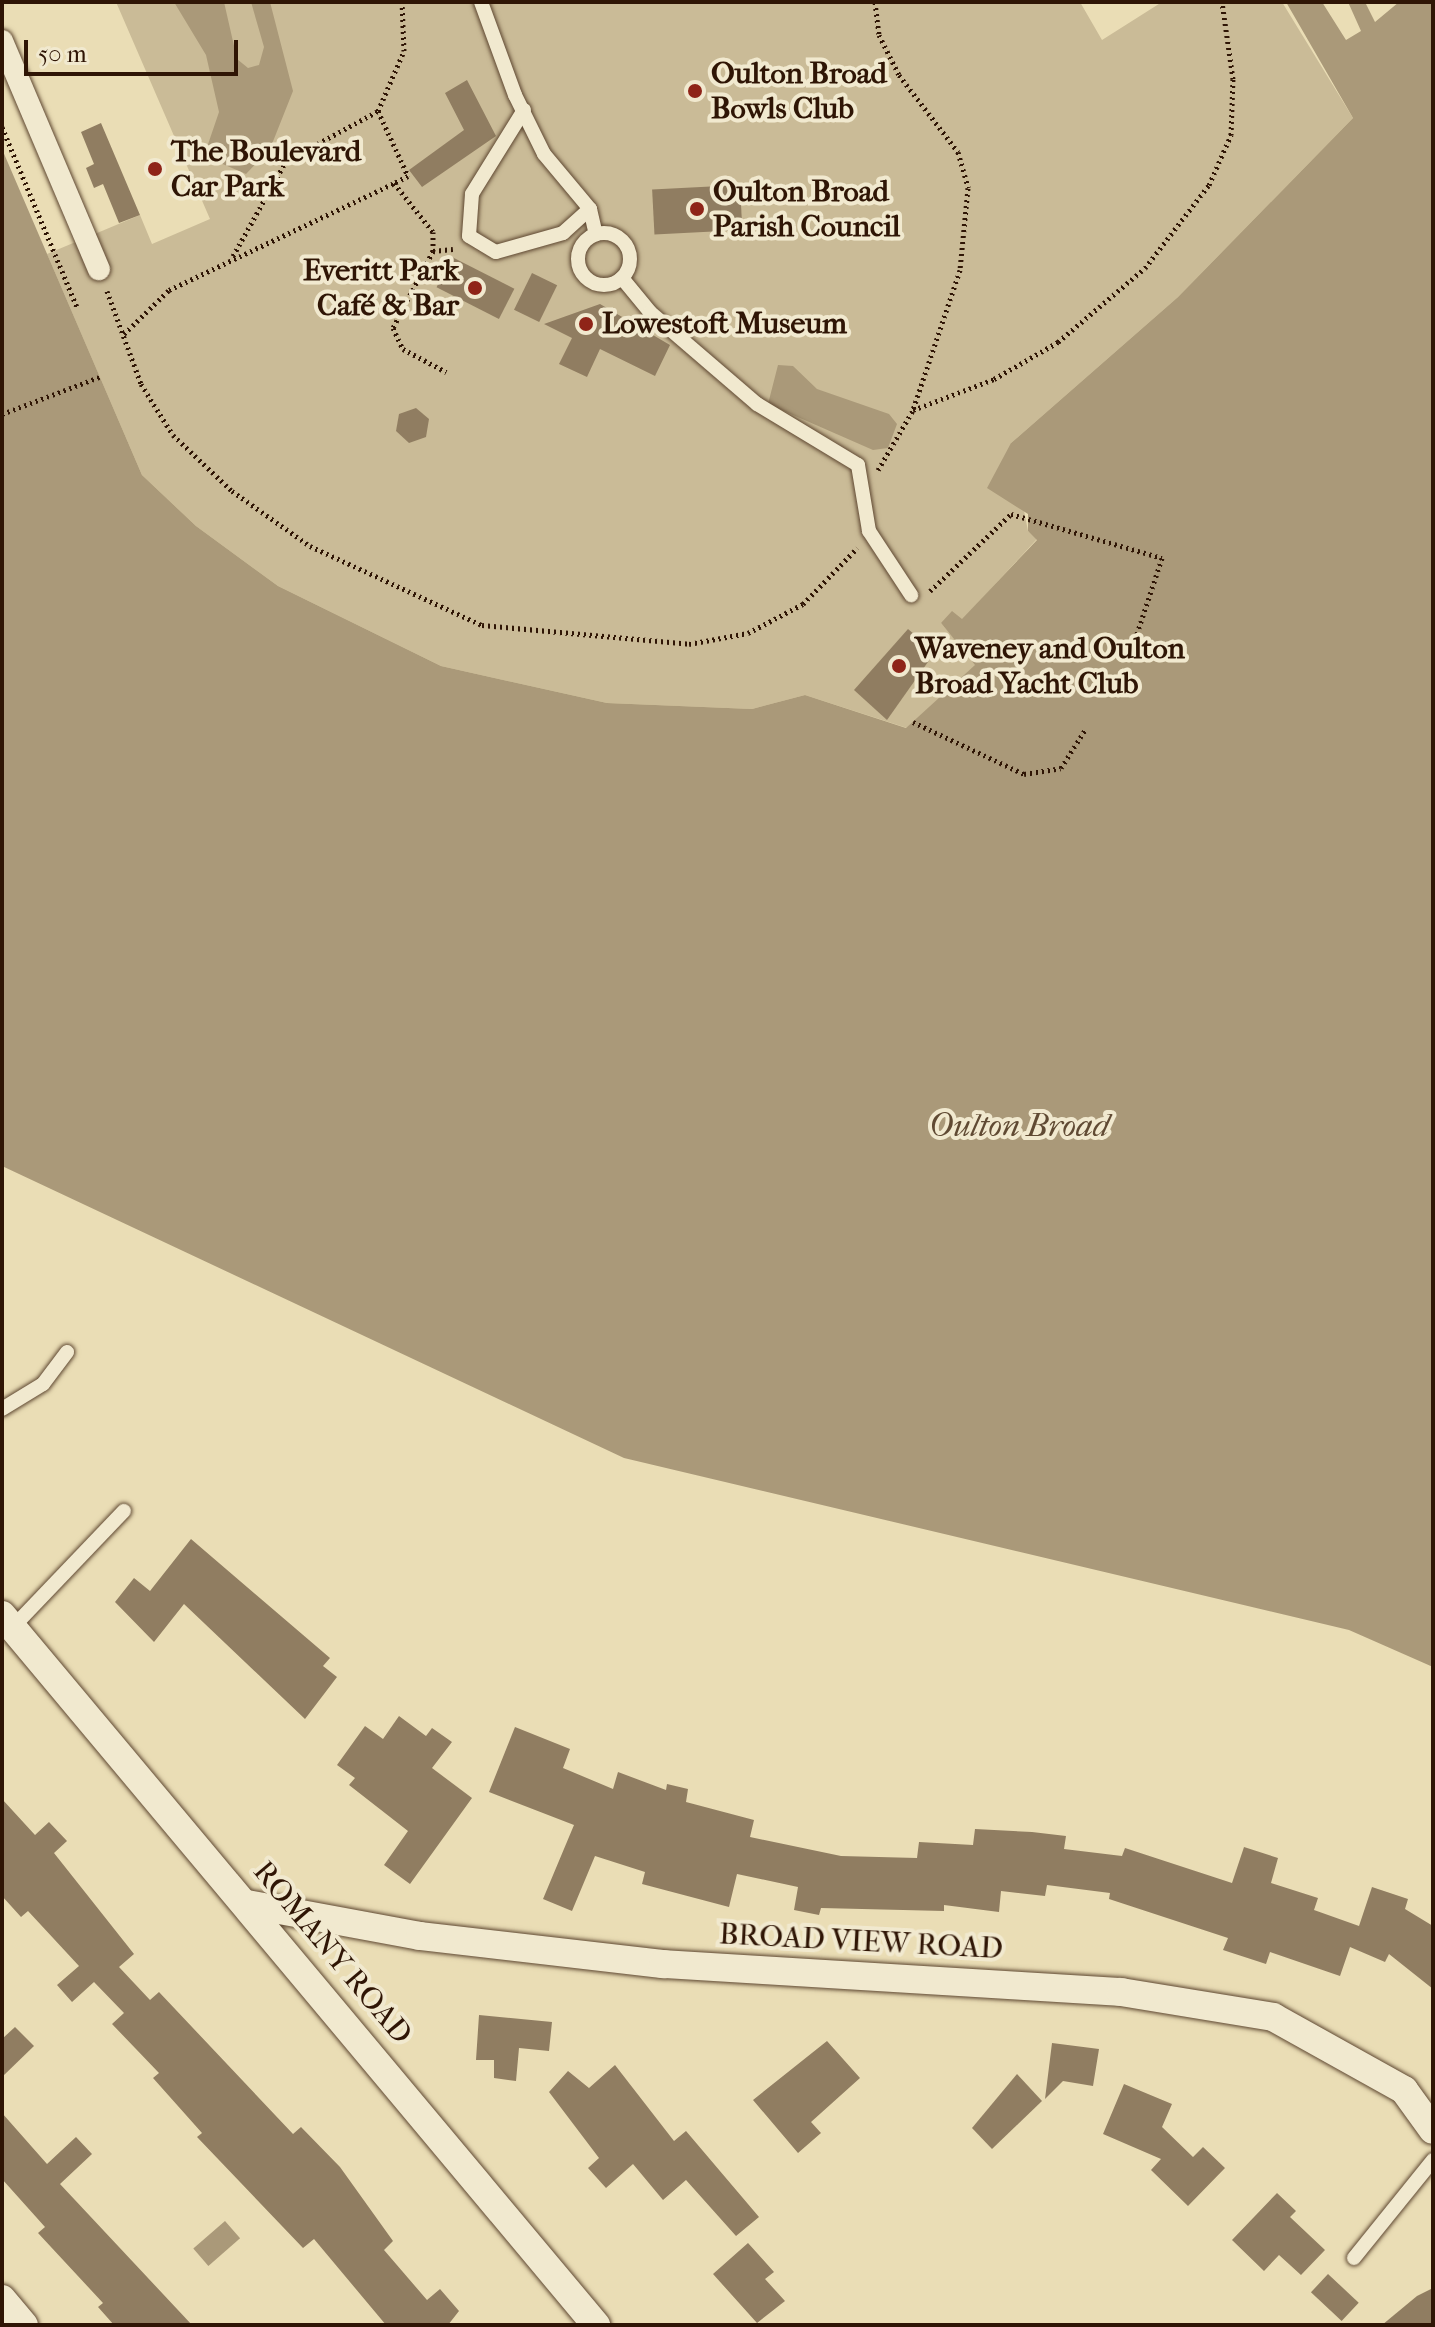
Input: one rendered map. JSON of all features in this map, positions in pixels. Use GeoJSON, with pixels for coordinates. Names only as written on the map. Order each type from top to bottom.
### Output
{"type":"FeatureCollection","features":[{"type":"Feature","properties":{"kind":"street"},"geometry":{"type":"LineString","coordinates":[[2,41],[99,269]]}},
{"type":"Feature","properties":{"kind":"street","name":"ROMANY ROAD"},"geometry":{"type":"LineString","coordinates":[[5,1627],[247,1904],[596,2325]]}},
{"type":"Feature","properties":{"kind":"street","name":"BROAD VIEW ROAD"},"geometry":{"type":"LineString","coordinates":[[247,1904],[420,1936],[663,1964],[1121,1992],[1273,2017],[1404,2090],[1433,2130]]}},
{"type":"Feature","properties":{"kind":"street"},"geometry":{"type":"LineString","coordinates":[[2,2299],[24,2325]]}},
{"type":"Feature","properties":{"kind":"lane"},"geometry":{"type":"LineString","coordinates":[[481,2],[544,154],[590,209],[596,234]]}},
{"type":"Feature","properties":{"kind":"lane"},"geometry":{"type":"LineString","coordinates":[[524,110],[477,182],[466,215],[469,236],[496,252],[563,233],[590,209]]}},
{"type":"Feature","properties":{"kind":"lane"},"geometry":{"type":"LineString","coordinates":[[596,234],[613,234],[626,246],[630,263],[622,278],[598,285],[579,269],[578,252],[596,234]]}},
{"type":"Feature","properties":{"kind":"lane"},"geometry":{"type":"LineString","coordinates":[[622,278],[650,312],[757,404],[858,465],[869,531],[915,599]]}},
{"type":"Feature","properties":{"kind":"lane"},"geometry":{"type":"LineString","coordinates":[[2,1409],[43,1384],[67,1352]]}},
{"type":"Feature","properties":{"kind":"lane"},"geometry":{"type":"LineString","coordinates":[[5,1627],[124,1511]]}},
{"type":"Feature","properties":{"kind":"lane"},"geometry":{"type":"LineString","coordinates":[[1354,2258],[1433,2160]]}},
{"type":"Feature","properties":{"kind":"path"},"geometry":{"type":"LineString","coordinates":[[233,256],[286,161],[378,111],[404,51],[402,2]]}},
{"type":"Feature","properties":{"kind":"path"},"geometry":{"type":"LineString","coordinates":[[875,2],[879,35],[899,75],[958,152],[968,188],[960,270],[913,410],[889,462]]}},
{"type":"Feature","properties":{"kind":"path"},"geometry":{"type":"LineString","coordinates":[[913,410],[994,379],[1058,342],[1145,268],[1209,185],[1231,135],[1233,79],[1222,2]]}},
{"type":"Feature","properties":{"kind":"path"},"geometry":{"type":"LineString","coordinates":[[124,334],[169,290],[233,256],[408,176],[378,111]]}},
{"type":"Feature","properties":{"kind":"path"},"geometry":{"type":"LineString","coordinates":[[2,127],[77,307]]}},
{"type":"Feature","properties":{"kind":"path"},"geometry":{"type":"LineString","coordinates":[[394,183],[433,232],[433,251],[393,328],[403,349],[446,372]]}},
{"type":"Feature","properties":{"kind":"path"},"geometry":{"type":"LineString","coordinates":[[99,269],[141,384],[173,435],[232,491],[310,546],[482,625],[689,644],[748,633],[803,604],[869,531]]}},
{"type":"Feature","properties":{"kind":"path"},"geometry":{"type":"LineString","coordinates":[[2,414],[102,376]]}},
{"type":"Feature","properties":{"kind":"path"},"geometry":{"type":"LineString","coordinates":[[915,599],[1011,514],[1162,558],[1129,658]]}},
{"type":"Feature","properties":{"kind":"path"},"geometry":{"type":"LineString","coordinates":[[913,722],[1024,774],[1061,768],[1085,730]]}},
{"type":"Feature","properties":{"kind":"shaded area"},"geometry":{"type":"Polygon","coordinates":[[[116,2],[1080,2],[1102,40],[1162,2],[1282,2],[1353,118],[1178,297],[1011,443],[1028,531],[1037,539],[962,620],[941,623],[976,665],[907,728],[805,695],[752,709],[607,703],[441,666],[278,586],[196,526],[142,475],[47,254],[140,215],[152,244],[210,219],[116,2]]]}},
{"type":"Feature","properties":{"kind":"water"},"geometry":{"type":"Polygon","coordinates":[[[174,2],[224,2],[237,59],[248,68],[259,65],[264,47],[251,2],[270,2],[293,91],[270,149],[246,174],[204,156],[219,112],[206,55],[174,2]]]}},
{"type":"Feature","properties":{"kind":"water","name":"Oulton Broad"},"geometry":{"type":"Polygon","coordinates":[[[1286,2],[1322,2],[1346,40],[1361,31],[1348,2],[1365,2],[1375,22],[1399,2],[1433,2],[1433,1667],[1349,1630],[624,1458],[2,1166],[2,149],[142,475],[196,526],[278,586],[441,666],[607,703],[752,709],[805,695],[906,728],[975,665],[941,623],[952,611],[962,619],[1037,540],[1028,531],[1028,514],[987,488],[1011,443],[1178,297],[1353,118],[1286,2]]]}},
{"type":"Feature","properties":{"kind":"water"},"geometry":{"type":"Polygon","coordinates":[[[778,365],[793,366],[817,389],[889,414],[897,424],[888,448],[873,450],[768,404],[778,365]]]}},
{"type":"Feature","properties":{"kind":"water"},"geometry":{"type":"Polygon","coordinates":[[[225,2221],[240,2238],[208,2266],[193,2249],[225,2221]]]}},
{"type":"Feature","properties":{"kind":"building"},"geometry":{"type":"Polygon","coordinates":[[[467,80],[496,136],[422,187],[409,170],[464,130],[445,93],[467,80]]]}},
{"type":"Feature","properties":{"kind":"building"},"geometry":{"type":"Polygon","coordinates":[[[101,123],[140,215],[119,223],[103,184],[94,188],[86,168],[94,164],[81,132],[101,123]]]}},
{"type":"Feature","properties":{"kind":"building","name":"Oulton Broad Parish Council"},"geometry":{"type":"Polygon","coordinates":[[[740,185],[742,230],[654,235],[652,190],[740,185]]]}},
{"type":"Feature","properties":{"kind":"building","name":"Everitt Park Café & Bar"},"geometry":{"type":"Polygon","coordinates":[[[452,257],[514,289],[499,319],[437,287],[452,257]]]}},
{"type":"Feature","properties":{"kind":"building"},"geometry":{"type":"Polygon","coordinates":[[[532,273],[557,285],[539,322],[514,310],[532,273]]]}},
{"type":"Feature","properties":{"kind":"building","name":"Lowestoft Museum"},"geometry":{"type":"Polygon","coordinates":[[[600,304],[670,345],[655,376],[600,349],[587,377],[559,364],[572,338],[544,324],[600,304]]]}},
{"type":"Feature","properties":{"kind":"building"},"geometry":{"type":"Polygon","coordinates":[[[416,408],[429,419],[426,437],[409,443],[396,431],[399,414],[416,408]]]}},
{"type":"Feature","properties":{"kind":"building","name":"Waveney and Oulton Broad Yacht Club"},"geometry":{"type":"Polygon","coordinates":[[[908,629],[935,652],[887,720],[854,690],[908,629]]]}},
{"type":"Feature","properties":{"kind":"building"},"geometry":{"type":"Polygon","coordinates":[[[191,1539],[330,1658],[323,1666],[337,1677],[305,1719],[184,1604],[154,1642],[115,1602],[134,1578],[150,1591],[191,1539]]]}},
{"type":"Feature","properties":{"kind":"building"},"geometry":{"type":"Polygon","coordinates":[[[399,1716],[426,1736],[432,1728],[452,1742],[432,1768],[472,1798],[410,1884],[384,1865],[408,1831],[349,1785],[355,1778],[337,1765],[365,1726],[383,1739],[399,1716]]]}},
{"type":"Feature","properties":{"kind":"building"},"geometry":{"type":"Polygon","coordinates":[[[515,1727],[570,1749],[563,1768],[613,1789],[618,1772],[666,1790],[667,1784],[688,1789],[686,1802],[754,1820],[750,1837],[841,1856],[917,1858],[919,1842],[973,1845],[975,1829],[1032,1832],[1066,1836],[1064,1849],[1122,1856],[1125,1848],[1232,1883],[1244,1847],[1278,1858],[1271,1883],[1318,1898],[1314,1910],[1359,1926],[1372,1887],[1408,1899],[1405,1909],[1433,1926],[1433,1989],[1389,1954],[1385,1962],[1350,1947],[1340,1976],[1270,1952],[1266,1964],[1223,1950],[1228,1938],[1109,1899],[1110,1893],[1047,1885],[1045,1896],[1001,1891],[999,1912],[944,1905],[944,1911],[821,1908],[819,1915],[794,1910],[798,1887],[737,1874],[729,1907],[642,1884],[645,1872],[595,1856],[572,1911],[543,1899],[574,1825],[489,1792],[515,1727]]]}},
{"type":"Feature","properties":{"kind":"building"},"geometry":{"type":"Polygon","coordinates":[[[2,1799],[35,1835],[49,1822],[67,1841],[54,1853],[134,1954],[119,1967],[150,2000],[159,1992],[293,2134],[301,2127],[340,2167],[393,2241],[384,2250],[427,2300],[440,2289],[459,2311],[448,2325],[386,2325],[314,2239],[303,2248],[197,2137],[202,2133],[153,2078],[159,2073],[112,2024],[124,2013],[94,1982],[72,2002],[57,1985],[79,1966],[28,1911],[21,1917],[2,1896],[2,1799]]]}},
{"type":"Feature","properties":{"kind":"building"},"geometry":{"type":"Polygon","coordinates":[[[479,2015],[552,2022],[549,2051],[519,2048],[516,2081],[494,2078],[494,2060],[476,2060],[479,2015]]]}},
{"type":"Feature","properties":{"kind":"building"},"geometry":{"type":"Polygon","coordinates":[[[15,2027],[34,2046],[2,2077],[2,2039],[15,2027]]]}},
{"type":"Feature","properties":{"kind":"building"},"geometry":{"type":"Polygon","coordinates":[[[827,2041],[860,2078],[811,2122],[821,2133],[798,2153],[753,2100],[827,2041]]]}},
{"type":"Feature","properties":{"kind":"building"},"geometry":{"type":"Polygon","coordinates":[[[1052,2043],[1099,2049],[1093,2086],[1063,2081],[1045,2099],[1052,2043]]]}},
{"type":"Feature","properties":{"kind":"building"},"geometry":{"type":"Polygon","coordinates":[[[615,2065],[674,2141],[686,2131],[759,2217],[736,2236],[686,2180],[663,2200],[633,2164],[606,2188],[588,2168],[599,2158],[549,2092],[568,2071],[589,2088],[615,2065]]]}},
{"type":"Feature","properties":{"kind":"building"},"geometry":{"type":"Polygon","coordinates":[[[1017,2074],[1042,2101],[992,2149],[972,2128],[1017,2074]]]}},
{"type":"Feature","properties":{"kind":"building"},"geometry":{"type":"Polygon","coordinates":[[[1124,2084],[1172,2104],[1162,2127],[1193,2157],[1203,2147],[1225,2168],[1188,2206],[1151,2170],[1161,2159],[1103,2134],[1124,2084]]]}},
{"type":"Feature","properties":{"kind":"building"},"geometry":{"type":"Polygon","coordinates":[[[2,2113],[47,2164],[76,2137],[92,2154],[60,2184],[192,2325],[114,2325],[98,2307],[103,2303],[38,2233],[45,2227],[2,2179],[2,2113]]]}},
{"type":"Feature","properties":{"kind":"building"},"geometry":{"type":"Polygon","coordinates":[[[1277,2193],[1296,2211],[1290,2217],[1325,2250],[1301,2275],[1279,2255],[1264,2271],[1232,2240],[1277,2193]]]}},
{"type":"Feature","properties":{"kind":"building"},"geometry":{"type":"Polygon","coordinates":[[[748,2243],[774,2272],[765,2279],[785,2301],[757,2323],[713,2274],[748,2243]]]}},
{"type":"Feature","properties":{"kind":"building"},"geometry":{"type":"Polygon","coordinates":[[[1328,2274],[1359,2303],[1342,2321],[1311,2292],[1328,2274]]]}},
{"type":"Feature","properties":{"kind":"building"},"geometry":{"type":"Polygon","coordinates":[[[1433,2288],[1433,2325],[1382,2325],[1417,2296],[1433,2288]]]}},
{"type":"Feature","properties":{"kind":"place","name":"Oulton Broad Bowls Club"},"geometry":{"type":"Point","coordinates":[695,91]}},
{"type":"Feature","properties":{"kind":"place","name":"The Boulevard Car Park"},"geometry":{"type":"Point","coordinates":[155,169]}},
{"type":"Feature","properties":{"kind":"place","name":"Oulton Broad Parish Council"},"geometry":{"type":"Point","coordinates":[697,209]}},
{"type":"Feature","properties":{"kind":"place","name":"Everitt Park Café & Bar"},"geometry":{"type":"Point","coordinates":[475,288]}},
{"type":"Feature","properties":{"kind":"place","name":"Lowestoft Museum"},"geometry":{"type":"Point","coordinates":[586,324]}},
{"type":"Feature","properties":{"kind":"place","name":"Waveney and Oulton Broad Yacht Club"},"geometry":{"type":"Point","coordinates":[899,666]}}]}
